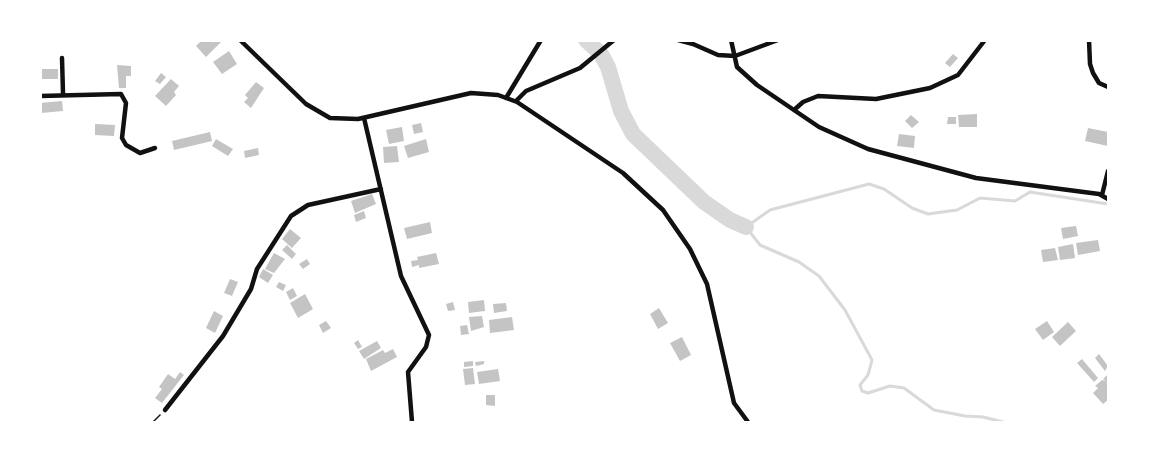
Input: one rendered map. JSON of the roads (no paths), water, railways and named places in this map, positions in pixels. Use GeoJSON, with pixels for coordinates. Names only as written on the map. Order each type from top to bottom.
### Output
{"type":"FeatureCollection","features":[{"type":"Feature","properties":{"kind":"street"},"geometry":{"type":"LineString","coordinates":[[240,40],[314,110],[340,120],[364,118],[471,93],[506,98],[516,101],[634,181],[676,227],[706,285],[734,403],[748,423]]}},
{"type":"Feature","properties":{"kind":"street"},"geometry":{"type":"LineString","coordinates":[[506,98],[541,40]]}},
{"type":"Feature","properties":{"kind":"street"},"geometry":{"type":"LineString","coordinates":[[516,101],[526,91],[580,68],[614,40]]}},
{"type":"Feature","properties":{"kind":"street"},"geometry":{"type":"LineString","coordinates":[[678,40],[718,55],[735,56],[778,40]]}},
{"type":"Feature","properties":{"kind":"street"},"geometry":{"type":"LineString","coordinates":[[731,40],[737,67],[745,76],[827,131],[868,148],[951,173],[1102,195],[1108,199]]}},
{"type":"Feature","properties":{"kind":"street"},"geometry":{"type":"LineString","coordinates":[[794,110],[807,99],[818,96],[876,99],[930,88],[958,75],[985,40]]}},
{"type":"Feature","properties":{"kind":"street"},"geometry":{"type":"LineString","coordinates":[[1089,40],[1090,64],[1093,73],[1099,83],[1108,87]]}},
{"type":"Feature","properties":{"kind":"street"},"geometry":{"type":"LineString","coordinates":[[62,58],[63,93]]}},
{"type":"Feature","properties":{"kind":"street"},"geometry":{"type":"LineString","coordinates":[[40,96],[63,93],[121,94],[126,103],[122,138],[126,145],[140,153],[155,148]]}},
{"type":"Feature","properties":{"kind":"street"},"geometry":{"type":"LineString","coordinates":[[364,118],[401,276],[429,335],[426,347],[407,377],[412,423]]}},
{"type":"Feature","properties":{"kind":"street"},"geometry":{"type":"LineString","coordinates":[[1102,195],[1108,171]]}},
{"type":"Feature","properties":{"kind":"street"},"geometry":{"type":"LineString","coordinates":[[165,410],[223,336],[251,289],[257,269],[291,216],[308,205],[381,189]]}},
{"type":"Feature","properties":{"kind":"waterway"},"geometry":{"type":"LineString","coordinates":[[586,40],[601,54],[608,67],[621,111],[633,134],[704,202],[730,220],[746,227]]}},
{"type":"Feature","properties":{"kind":"waterway"},"geometry":{"type":"LineString","coordinates":[[1003,422],[934,410],[904,388],[890,386],[868,393],[862,391],[860,385],[868,375],[872,360],[845,310],[819,276],[799,262],[760,245],[746,227],[770,210],[869,184],[884,189],[912,208],[928,214],[957,210],[980,198],[1015,201],[1030,192],[1108,204]]}}]}
